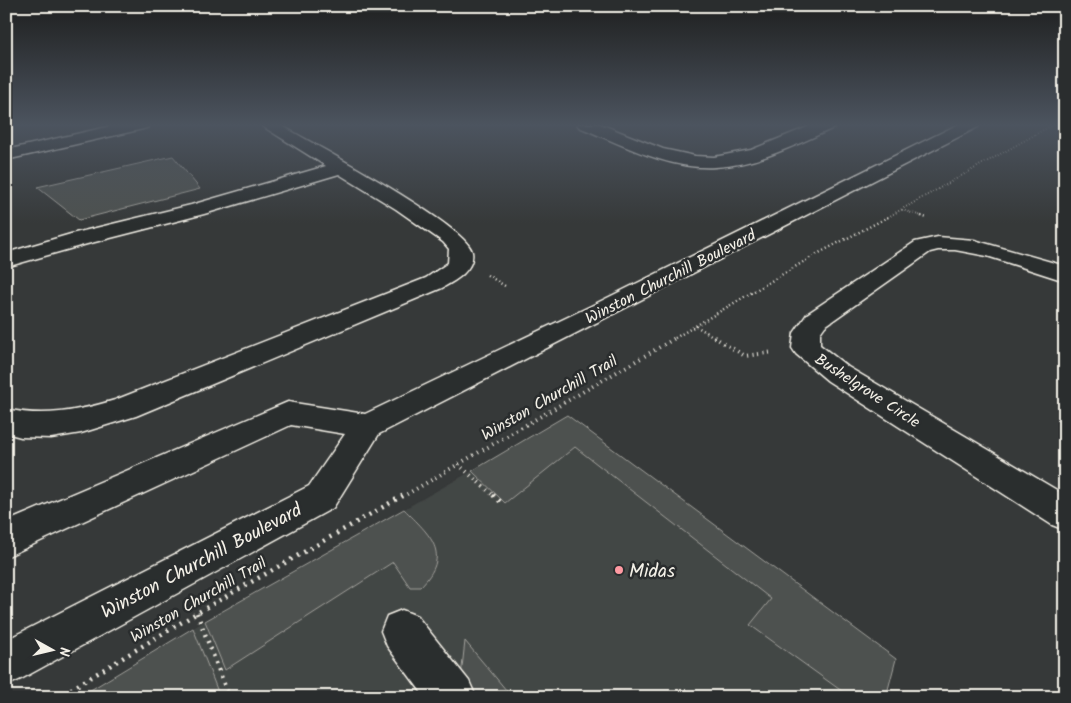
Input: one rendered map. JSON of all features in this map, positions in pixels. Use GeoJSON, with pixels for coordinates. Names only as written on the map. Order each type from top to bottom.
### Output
{"type":"FeatureCollection","features":[{"type":"Feature","properties":{"kind":"main road"},"geometry":{"type":"LineString","coordinates":[[6,421],[47,427],[86,420],[125,408],[434,283],[456,271],[461,258],[460,247],[453,238],[321,157]]}},
{"type":"Feature","properties":{"kind":"main road"},"geometry":{"type":"LineString","coordinates":[[675,157],[688,161],[702,162],[725,162],[745,157]]}},
{"type":"Feature","properties":{"kind":"main road","name":"Winston Churchill Boulevard"},"geometry":{"type":"LineString","coordinates":[[6,664],[321,497],[368,426],[600,312],[906,157]]}},
{"type":"Feature","properties":{"kind":"main road"},"geometry":{"type":"LineString","coordinates":[[6,260],[79,239],[197,210],[340,168]]}},
{"type":"Feature","properties":{"kind":"main road","name":"Bushelgrove Circle"},"geometry":{"type":"LineString","coordinates":[[1065,274],[970,246],[947,242],[931,243],[816,320],[807,333],[806,348],[838,374],[1065,514]]}},
{"type":"Feature","properties":{"kind":"main road"},"geometry":{"type":"LineString","coordinates":[[6,540],[288,413],[368,426]]}},
{"type":"Feature","properties":{"kind":"main road"},"geometry":{"type":"LineString","coordinates":[[402,631],[453,697]]}},
{"type":"Feature","properties":{"kind":"path","name":"Winston Churchill Trail"},"geometry":{"type":"LineString","coordinates":[[58,697],[197,613],[458,464],[815,255],[855,236],[996,157]]}},
{"type":"Feature","properties":{"kind":"path"},"geometry":{"type":"LineString","coordinates":[[696,326],[745,356],[806,348]]}},
{"type":"Feature","properties":{"kind":"path"},"geometry":{"type":"LineString","coordinates":[[458,464],[503,504]]}},
{"type":"Feature","properties":{"kind":"path"},"geometry":{"type":"LineString","coordinates":[[197,613],[229,697]]}},
{"type":"Feature","properties":{"kind":"shaded area"},"geometry":{"type":"Polygon","coordinates":[[[174,157],[200,189],[79,220],[37,187],[174,157]]]}},
{"type":"Feature","properties":{"kind":"shaded area"},"geometry":{"type":"Polygon","coordinates":[[[567,415],[896,659],[886,697],[79,697],[205,621],[472,471],[567,415]]]}},
{"type":"Feature","properties":{"kind":"shaded area"},"geometry":{"type":"Polygon","coordinates":[[[567,415],[896,659],[886,697],[850,697],[750,625],[771,599],[575,447],[505,503],[472,471],[567,415]]]}},
{"type":"Feature","properties":{"kind":"shaded area"},"geometry":{"type":"Polygon","coordinates":[[[404,509],[429,536],[434,545],[435,565],[430,575],[420,587],[410,587],[393,562],[225,670],[205,621],[404,509]]]}},
{"type":"Feature","properties":{"kind":"shaded area"},"geometry":{"type":"Polygon","coordinates":[[[193,628],[220,697],[79,697],[193,628]]]}},
{"type":"Feature","properties":{"kind":"shaded area"},"geometry":{"type":"Polygon","coordinates":[[[465,641],[512,697],[477,697],[461,677],[465,641]]]}},
{"type":"Feature","properties":{"kind":"place","name":"Midas"},"geometry":{"type":"Point","coordinates":[619,570]}}]}
